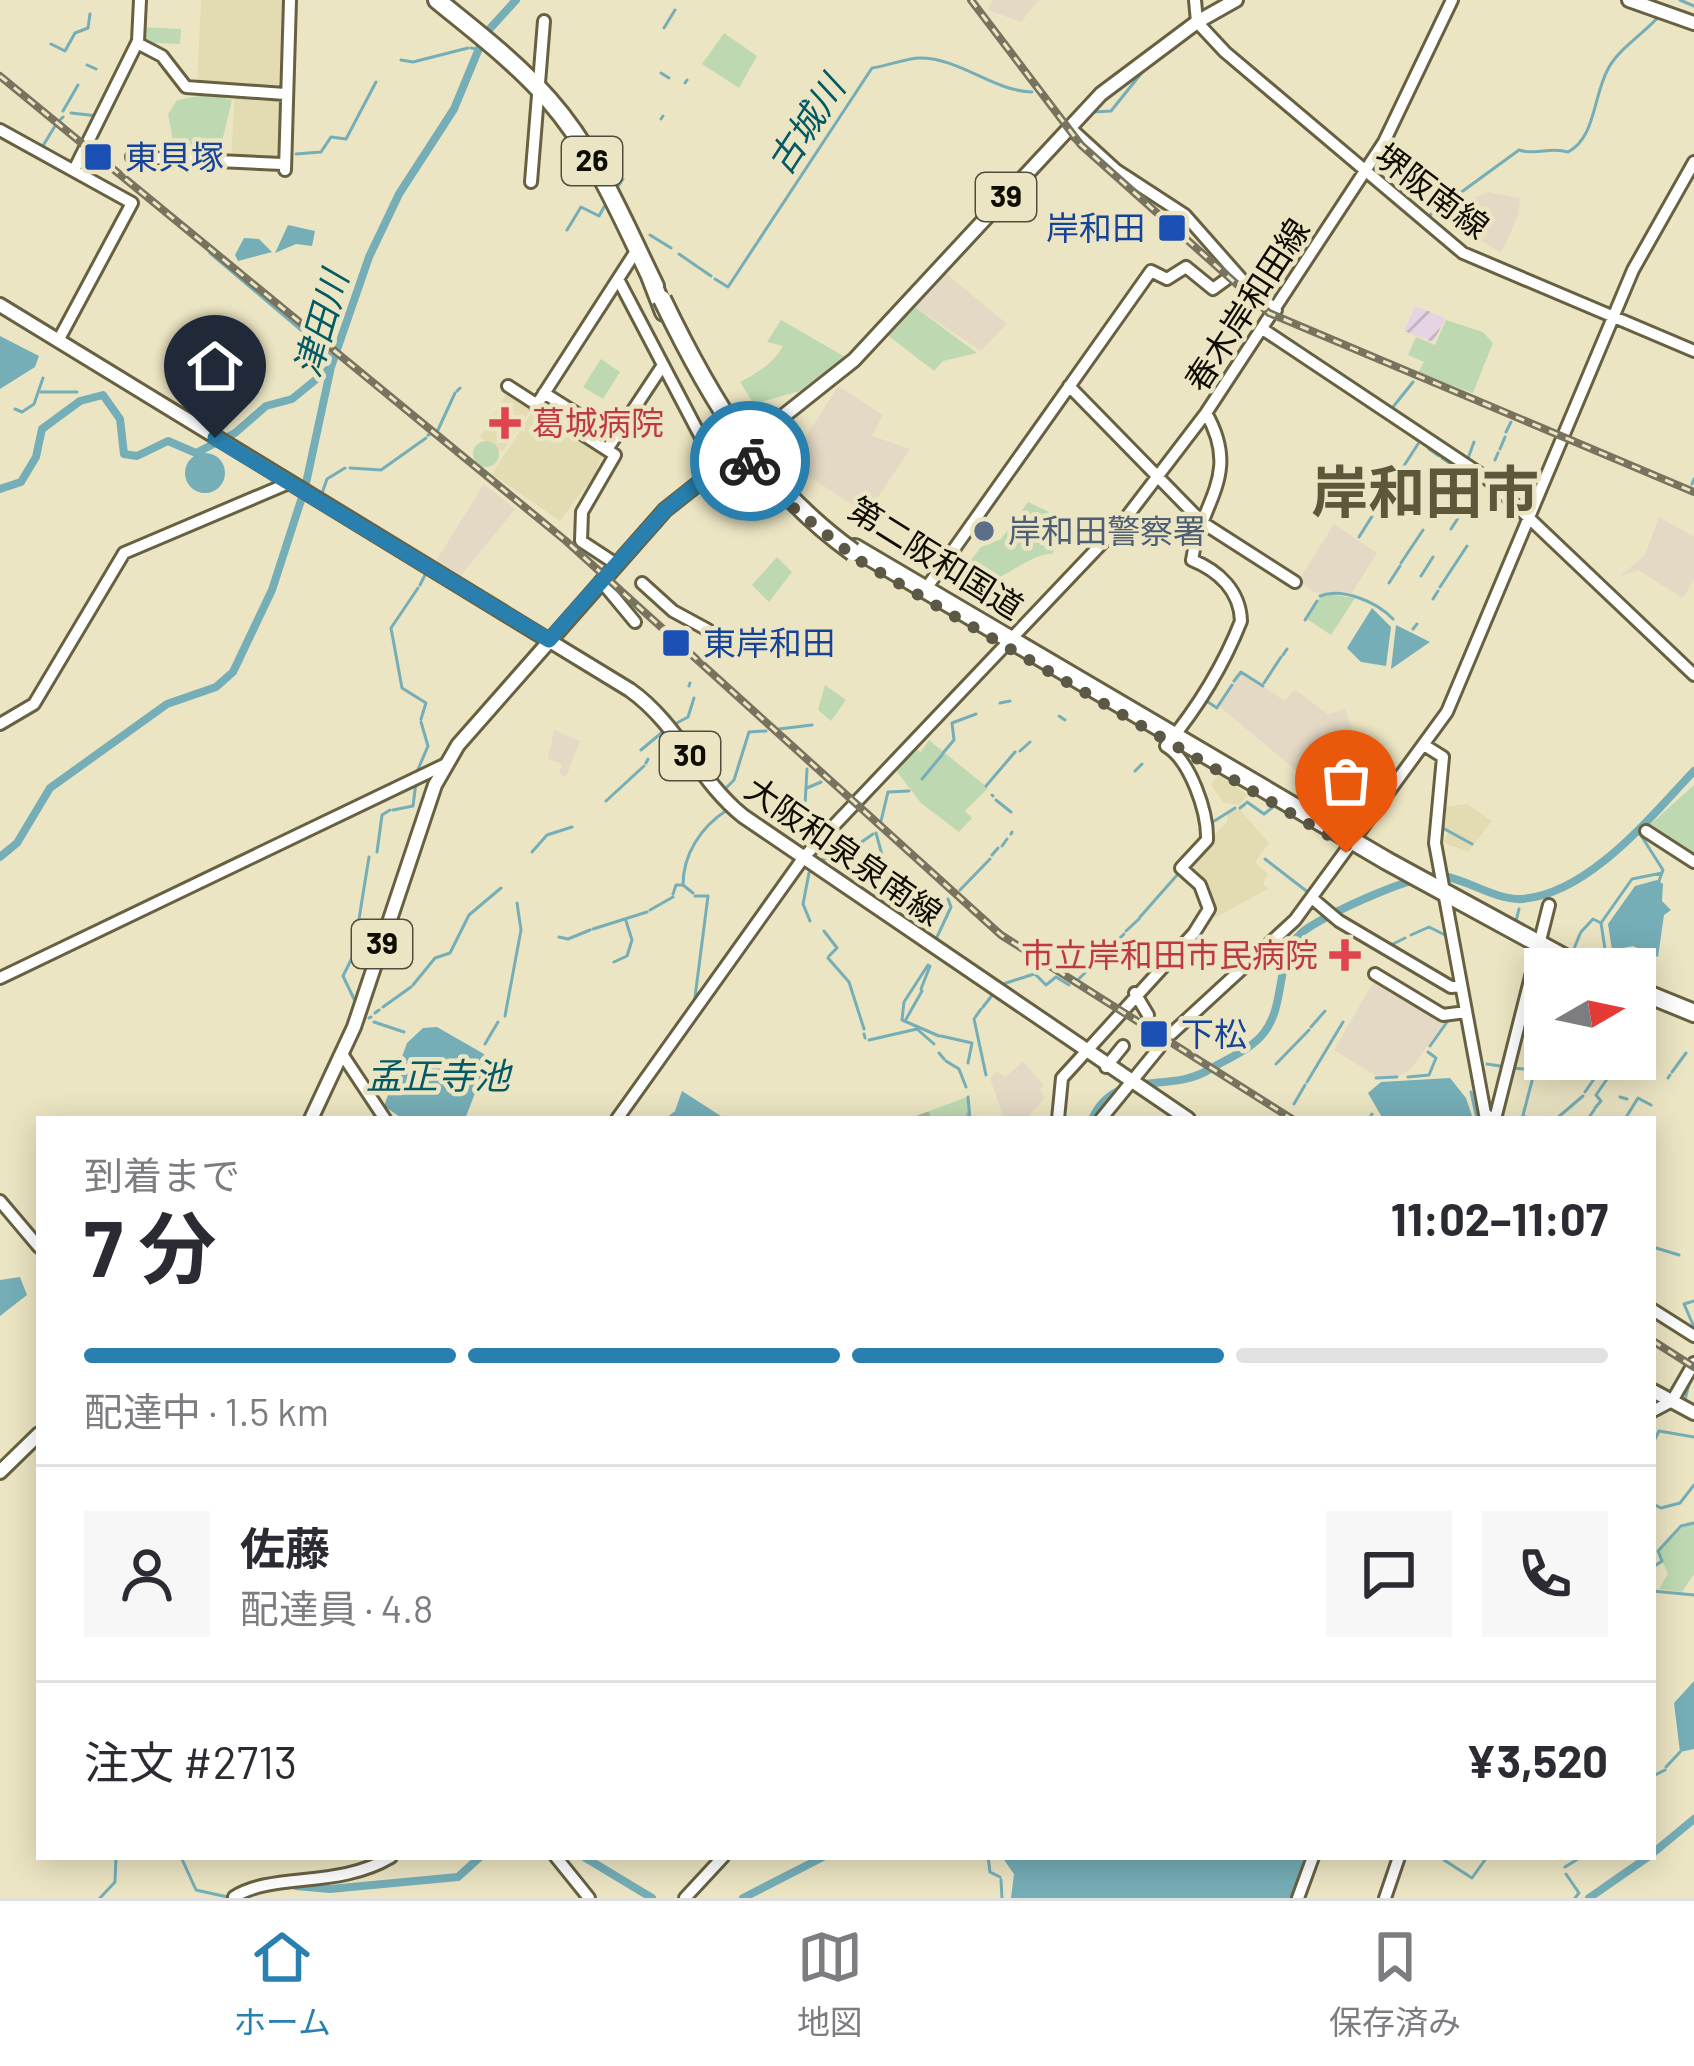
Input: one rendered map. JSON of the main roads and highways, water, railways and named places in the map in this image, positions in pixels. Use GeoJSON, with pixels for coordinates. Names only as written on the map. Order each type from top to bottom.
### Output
{"type":"FeatureCollection","features":[{"type":"Feature","properties":{"kind":"highway","name":"第二阪和国道"},"geometry":{"type":"LineString","coordinates":[[441,0],[539,85],[587,153],[639,247],[706,387],[745,448],[793,503],[890,573],[1170,741],[1428,884],[1524,950]]}},
{"type":"Feature","properties":{"kind":"highway","name":"26"},"geometry":{"type":"LineString","coordinates":[[650,271],[745,446],[802,501],[890,573]]}},
{"type":"Feature","properties":{"kind":"highway","name":"第二阪和国道"},"geometry":{"type":"LineString","coordinates":[[890,573],[1009,643]]}},
{"type":"Feature","properties":{"kind":"highway"},"geometry":{"type":"LineString","coordinates":[[1656,999],[1694,1017]]}},
{"type":"Feature","properties":{"kind":"highway"},"geometry":{"type":"LineString","coordinates":[[1656,1005],[1694,1017]]}},
{"type":"Feature","properties":{"kind":"main road","name":"39"},"geometry":{"type":"LineString","coordinates":[[311,1116],[342,1054],[444,765],[665,510],[854,360],[1101,94],[1197,22],[1236,0]]}},
{"type":"Feature","properties":{"kind":"main road"},"geometry":{"type":"LineString","coordinates":[[1629,0],[1694,20]]}},
{"type":"Feature","properties":{"kind":"main road"},"geometry":{"type":"LineString","coordinates":[[1647,0],[1694,20]]}},
{"type":"Feature","properties":{"kind":"main road","name":"大阪和泉泉南線"},"geometry":{"type":"LineString","coordinates":[[0,304],[647,702],[730,806],[1083,1053],[1184,1116]]}},
{"type":"Feature","properties":{"kind":"main road"},"geometry":{"type":"LineString","coordinates":[[1656,1393],[1694,1413]]}},
{"type":"Feature","properties":{"kind":"main road"},"geometry":{"type":"LineString","coordinates":[[0,1472],[36,1437]]}},
{"type":"Feature","properties":{"kind":"water"},"geometry":{"type":"Polygon","coordinates":[[[288,225],[315,231],[312,246],[296,244],[275,253],[288,225]]]}},
{"type":"Feature","properties":{"kind":"water"},"geometry":{"type":"Polygon","coordinates":[[[244,238],[259,239],[272,252],[238,261],[235,255],[244,238]]]}},
{"type":"Feature","properties":{"kind":"water"},"geometry":{"type":"Polygon","coordinates":[[[0,336],[39,356],[35,367],[0,389],[0,336]]]}},
{"type":"Feature","properties":{"kind":"water"},"geometry":{"type":"Polygon","coordinates":[[[205,453],[219,459],[225,473],[219,487],[205,493],[191,487],[185,473],[191,459],[205,453]]]}},
{"type":"Feature","properties":{"kind":"water"},"geometry":{"type":"Polygon","coordinates":[[[1372,608],[1391,627],[1386,666],[1361,662],[1347,648],[1372,608]]]}},
{"type":"Feature","properties":{"kind":"water"},"geometry":{"type":"Polygon","coordinates":[[[1396,625],[1430,642],[1391,669],[1396,625]]]}},
{"type":"Feature","properties":{"kind":"water"},"geometry":{"type":"Polygon","coordinates":[[[1657,880],[1663,884],[1662,901],[1671,910],[1664,915],[1658,957],[1656,948],[1612,948],[1608,924],[1635,886],[1657,880]]]}},
{"type":"Feature","properties":{"kind":"water","name":"孟正寺池"},"geometry":{"type":"Polygon","coordinates":[[[437,1027],[484,1054],[486,1065],[466,1116],[399,1116],[384,1106],[407,1043],[423,1028],[437,1027]]]}},
{"type":"Feature","properties":{"kind":"water"},"geometry":{"type":"Polygon","coordinates":[[[1450,1078],[1466,1098],[1472,1116],[1381,1116],[1368,1093],[1381,1082],[1450,1078]]]}},
{"type":"Feature","properties":{"kind":"water"},"geometry":{"type":"Polygon","coordinates":[[[682,1091],[720,1116],[669,1116],[682,1091]]]}},
{"type":"Feature","properties":{"kind":"water"},"geometry":{"type":"Polygon","coordinates":[[[20,1277],[27,1295],[0,1316],[0,1280],[20,1277]]]}},
{"type":"Feature","properties":{"kind":"water"},"geometry":{"type":"Polygon","coordinates":[[[1694,1681],[1694,1749],[1680,1752],[1674,1703],[1694,1681]]]}},
{"type":"Feature","properties":{"kind":"water"},"geometry":{"type":"Polygon","coordinates":[[[1004,1860],[1308,1860],[1293,1898],[1011,1898],[1014,1874],[1004,1860]]]}},
{"type":"Feature","properties":{"kind":"waterway","name":"津田川"},"geometry":{"type":"LineString","coordinates":[[0,857],[17,843],[50,788],[167,704],[216,687],[233,672],[272,590],[305,488],[331,367],[369,257],[399,194],[454,109],[485,34],[516,0]]}},
{"type":"Feature","properties":{"kind":"waterway"},"geometry":{"type":"LineString","coordinates":[[1680,0],[1694,6]]}},
{"type":"Feature","properties":{"kind":"waterway"},"geometry":{"type":"LineString","coordinates":[[664,28],[675,10]]}},
{"type":"Feature","properties":{"kind":"waterway"},"geometry":{"type":"LineString","coordinates":[[51,44],[65,51],[75,33],[88,28],[90,14]]}},
{"type":"Feature","properties":{"kind":"waterway"},"geometry":{"type":"LineString","coordinates":[[1430,215],[1519,150],[1568,152],[1577,145],[1613,61],[1660,15]]}},
{"type":"Feature","properties":{"kind":"waterway"},"geometry":{"type":"LineString","coordinates":[[401,60],[413,62],[468,48]]}},
{"type":"Feature","properties":{"kind":"waterway","name":"津田川"},"geometry":{"type":"LineString","coordinates":[[471,48],[476,49]]}},
{"type":"Feature","properties":{"kind":"waterway","name":"古城川"},"geometry":{"type":"LineString","coordinates":[[715,279],[728,287],[872,68],[915,58],[935,59],[1032,92]]}},
{"type":"Feature","properties":{"kind":"waterway"},"geometry":{"type":"LineString","coordinates":[[87,65],[96,69]]}},
{"type":"Feature","properties":{"kind":"waterway","name":"古城川"},"geometry":{"type":"LineString","coordinates":[[1093,112],[1111,111],[1144,70]]}},
{"type":"Feature","properties":{"kind":"waterway"},"geometry":{"type":"LineString","coordinates":[[661,73],[669,78]]}},
{"type":"Feature","properties":{"kind":"waterway"},"geometry":{"type":"LineString","coordinates":[[296,154],[321,152],[331,137],[346,139],[376,82]]}},
{"type":"Feature","properties":{"kind":"waterway"},"geometry":{"type":"LineString","coordinates":[[63,111],[78,85]]}},
{"type":"Feature","properties":{"kind":"waterway"},"geometry":{"type":"LineString","coordinates":[[71,113],[98,116]]}},
{"type":"Feature","properties":{"kind":"waterway"},"geometry":{"type":"LineString","coordinates":[[60,120],[63,117]]}},
{"type":"Feature","properties":{"kind":"waterway"},"geometry":{"type":"LineString","coordinates":[[41,149],[55,126]]}},
{"type":"Feature","properties":{"kind":"waterway"},"geometry":{"type":"LineString","coordinates":[[617,188],[623,179]]}},
{"type":"Feature","properties":{"kind":"waterway"},"geometry":{"type":"LineString","coordinates":[[567,230],[581,207],[599,216],[604,207]]}},
{"type":"Feature","properties":{"kind":"waterway"},"geometry":{"type":"LineString","coordinates":[[650,235],[671,248]]}},
{"type":"Feature","properties":{"kind":"waterway"},"geometry":{"type":"LineString","coordinates":[[210,253],[334,358]]}},
{"type":"Feature","properties":{"kind":"waterway"},"geometry":{"type":"LineString","coordinates":[[679,254],[711,276]]}},
{"type":"Feature","properties":{"kind":"waterway"},"geometry":{"type":"LineString","coordinates":[[0,489],[21,482],[36,457],[42,429],[80,401],[103,395],[120,419],[124,454],[137,456],[168,441],[196,453],[235,433],[266,406],[292,399],[330,368]]}},
{"type":"Feature","properties":{"kind":"waterway"},"geometry":{"type":"LineString","coordinates":[[15,409],[22,412],[34,404],[43,378]]}},
{"type":"Feature","properties":{"kind":"waterway"},"geometry":{"type":"LineString","coordinates":[[1393,407],[1413,382]]}},
{"type":"Feature","properties":{"kind":"waterway"},"geometry":{"type":"LineString","coordinates":[[457,391],[460,388]]}},
{"type":"Feature","properties":{"kind":"waterway"},"geometry":{"type":"LineString","coordinates":[[41,392],[77,392]]}},
{"type":"Feature","properties":{"kind":"waterway"},"geometry":{"type":"LineString","coordinates":[[437,432],[455,393]]}},
{"type":"Feature","properties":{"kind":"waterway"},"geometry":{"type":"LineString","coordinates":[[1506,432],[1511,422]]}},
{"type":"Feature","properties":{"kind":"waterway"},"geometry":{"type":"LineString","coordinates":[[1405,430],[1417,440]]}},
{"type":"Feature","properties":{"kind":"waterway"},"geometry":{"type":"LineString","coordinates":[[1500,449],[1505,437]]}},
{"type":"Feature","properties":{"kind":"waterway"},"geometry":{"type":"LineString","coordinates":[[350,468],[381,470],[426,438]]}},
{"type":"Feature","properties":{"kind":"waterway"},"geometry":{"type":"LineString","coordinates":[[1467,461],[1474,442]]}},
{"type":"Feature","properties":{"kind":"waterway"},"geometry":{"type":"LineString","coordinates":[[1389,489],[1418,444]]}},
{"type":"Feature","properties":{"kind":"waterway"},"geometry":{"type":"LineString","coordinates":[[1429,449],[1439,456]]}},
{"type":"Feature","properties":{"kind":"waterway"},"geometry":{"type":"LineString","coordinates":[[1495,460],[1498,453]]}},
{"type":"Feature","properties":{"kind":"waterway"},"geometry":{"type":"LineString","coordinates":[[1442,458],[1480,484]]}},
{"type":"Feature","properties":{"kind":"waterway"},"geometry":{"type":"LineString","coordinates":[[321,496],[327,479],[345,468]]}},
{"type":"Feature","properties":{"kind":"waterway"},"geometry":{"type":"LineString","coordinates":[[1692,484],[1694,479]]}},
{"type":"Feature","properties":{"kind":"waterway"},"geometry":{"type":"LineString","coordinates":[[1451,529],[1478,487]]}},
{"type":"Feature","properties":{"kind":"waterway"},"geometry":{"type":"LineString","coordinates":[[1359,537],[1386,494]]}},
{"type":"Feature","properties":{"kind":"waterway"},"geometry":{"type":"LineString","coordinates":[[1490,509],[1496,500]]}},
{"type":"Feature","properties":{"kind":"waterway"},"geometry":{"type":"LineString","coordinates":[[1401,563],[1423,530]]}},
{"type":"Feature","properties":{"kind":"waterway"},"geometry":{"type":"LineString","coordinates":[[1440,587],[1467,546]]}},
{"type":"Feature","properties":{"kind":"waterway"},"geometry":{"type":"LineString","coordinates":[[1421,576],[1433,557]]}},
{"type":"Feature","properties":{"kind":"waterway"},"geometry":{"type":"LineString","coordinates":[[1389,583],[1400,566]]}},
{"type":"Feature","properties":{"kind":"waterway"},"geometry":{"type":"LineString","coordinates":[[420,585],[427,571]]}},
{"type":"Feature","properties":{"kind":"waterway"},"geometry":{"type":"LineString","coordinates":[[418,588],[391,628],[402,688],[426,703],[421,719]]}},
{"type":"Feature","properties":{"kind":"waterway"},"geometry":{"type":"LineString","coordinates":[[1433,599],[1438,591]]}},
{"type":"Feature","properties":{"kind":"waterway"},"geometry":{"type":"LineString","coordinates":[[1320,596],[1338,593],[1359,598],[1393,619]]}},
{"type":"Feature","properties":{"kind":"waterway"},"geometry":{"type":"LineString","coordinates":[[1305,620],[1317,601]]}},
{"type":"Feature","properties":{"kind":"waterway"},"geometry":{"type":"LineString","coordinates":[[1413,629],[1417,624]]}},
{"type":"Feature","properties":{"kind":"waterway"},"geometry":{"type":"LineString","coordinates":[[1283,655],[1287,649]]}},
{"type":"Feature","properties":{"kind":"waterway"},"geometry":{"type":"LineString","coordinates":[[1264,683],[1281,657]]}},
{"type":"Feature","properties":{"kind":"waterway"},"geometry":{"type":"LineString","coordinates":[[1234,681],[1241,672],[1263,686]]}},
{"type":"Feature","properties":{"kind":"waterway"},"geometry":{"type":"LineString","coordinates":[[1218,706],[1232,685]]}},
{"type":"Feature","properties":{"kind":"waterway"},"geometry":{"type":"LineString","coordinates":[[673,725],[688,717],[694,698]]}},
{"type":"Feature","properties":{"kind":"waterway"},"geometry":{"type":"LineString","coordinates":[[1205,700],[1217,708]]}},
{"type":"Feature","properties":{"kind":"waterway"},"geometry":{"type":"LineString","coordinates":[[1000,703],[1010,701]]}},
{"type":"Feature","properties":{"kind":"waterway"},"geometry":{"type":"LineString","coordinates":[[943,753],[954,740],[952,723],[976,714]]}},
{"type":"Feature","properties":{"kind":"waterway"},"geometry":{"type":"LineString","coordinates":[[1059,716],[1065,720]]}},
{"type":"Feature","properties":{"kind":"waterway"},"geometry":{"type":"LineString","coordinates":[[416,774],[428,746],[421,722]]}},
{"type":"Feature","properties":{"kind":"waterway"},"geometry":{"type":"LineString","coordinates":[[779,729],[812,725]]}},
{"type":"Feature","properties":{"kind":"waterway"},"geometry":{"type":"LineString","coordinates":[[641,750],[666,729]]}},
{"type":"Feature","properties":{"kind":"waterway"},"geometry":{"type":"LineString","coordinates":[[724,790],[734,780],[749,732],[766,731]]}},
{"type":"Feature","properties":{"kind":"waterway"},"geometry":{"type":"LineString","coordinates":[[1020,751],[1030,742]]}},
{"type":"Feature","properties":{"kind":"waterway"},"geometry":{"type":"LineString","coordinates":[[986,786],[1015,752]]}},
{"type":"Feature","properties":{"kind":"waterway"},"geometry":{"type":"LineString","coordinates":[[922,779],[942,755]]}},
{"type":"Feature","properties":{"kind":"waterway"},"geometry":{"type":"LineString","coordinates":[[646,763],[648,759]]}},
{"type":"Feature","properties":{"kind":"waterway"},"geometry":{"type":"LineString","coordinates":[[1135,771],[1142,764]]}},
{"type":"Feature","properties":{"kind":"waterway"},"geometry":{"type":"LineString","coordinates":[[606,801],[644,766]]}},
{"type":"Feature","properties":{"kind":"waterway"},"geometry":{"type":"LineString","coordinates":[[804,823],[807,769]]}},
{"type":"Feature","properties":{"kind":"waterway"},"geometry":{"type":"LineString","coordinates":[[1094,1116],[1115,1092],[1194,1076],[1258,1039],[1276,1007],[1289,949],[1320,921],[1374,894],[1430,876],[1453,878],[1512,898],[1547,894],[1617,850],[1694,771]]}},
{"type":"Feature","properties":{"kind":"waterway"},"geometry":{"type":"LineString","coordinates":[[393,810],[413,806],[416,782]]}},
{"type":"Feature","properties":{"kind":"waterway"},"geometry":{"type":"LineString","coordinates":[[807,788],[821,782]]}},
{"type":"Feature","properties":{"kind":"waterway"},"geometry":{"type":"LineString","coordinates":[[881,821],[888,792],[909,791]]}},
{"type":"Feature","properties":{"kind":"waterway"},"geometry":{"type":"LineString","coordinates":[[996,800],[1011,812]]}},
{"type":"Feature","properties":{"kind":"waterway"},"geometry":{"type":"LineString","coordinates":[[1247,802],[1264,814],[1273,807]]}},
{"type":"Feature","properties":{"kind":"waterway"},"geometry":{"type":"LineString","coordinates":[[1240,808],[1245,804]]}},
{"type":"Feature","properties":{"kind":"waterway"},"geometry":{"type":"LineString","coordinates":[[1208,825],[1235,808]]}},
{"type":"Feature","properties":{"kind":"waterway"},"geometry":{"type":"LineString","coordinates":[[377,852],[382,815],[390,810]]}},
{"type":"Feature","properties":{"kind":"waterway"},"geometry":{"type":"LineString","coordinates":[[673,894],[676,885],[683,885],[695,842],[727,810]]}},
{"type":"Feature","properties":{"kind":"waterway"},"geometry":{"type":"LineString","coordinates":[[1439,826],[1472,844]]}},
{"type":"Feature","properties":{"kind":"waterway"},"geometry":{"type":"LineString","coordinates":[[532,852],[547,835],[572,827]]}},
{"type":"Feature","properties":{"kind":"waterway"},"geometry":{"type":"LineString","coordinates":[[876,833],[888,877]]}},
{"type":"Feature","properties":{"kind":"waterway"},"geometry":{"type":"LineString","coordinates":[[815,861],[843,855],[873,834]]}},
{"type":"Feature","properties":{"kind":"waterway"},"geometry":{"type":"LineString","coordinates":[[1642,837],[1663,870],[1659,881]]}},
{"type":"Feature","properties":{"kind":"waterway"},"geometry":{"type":"LineString","coordinates":[[1002,846],[1007,839]]}},
{"type":"Feature","properties":{"kind":"waterway"},"geometry":{"type":"LineString","coordinates":[[992,855],[998,848]]}},
{"type":"Feature","properties":{"kind":"waterway"},"geometry":{"type":"LineString","coordinates":[[354,999],[343,976],[353,956],[369,857]]}},
{"type":"Feature","properties":{"kind":"waterway"},"geometry":{"type":"LineString","coordinates":[[960,890],[990,859]]}},
{"type":"Feature","properties":{"kind":"waterway"},"geometry":{"type":"LineString","coordinates":[[1265,859],[1309,893]]}},
{"type":"Feature","properties":{"kind":"waterway"},"geometry":{"type":"LineString","coordinates":[[809,873],[803,904],[810,921]]}},
{"type":"Feature","properties":{"kind":"waterway"},"geometry":{"type":"LineString","coordinates":[[1605,948],[1601,923],[1632,879],[1662,873]]}},
{"type":"Feature","properties":{"kind":"waterway"},"geometry":{"type":"LineString","coordinates":[[1140,917],[1178,874]]}},
{"type":"Feature","properties":{"kind":"waterway"},"geometry":{"type":"LineString","coordinates":[[683,885],[693,893]]}},
{"type":"Feature","properties":{"kind":"waterway"},"geometry":{"type":"LineString","coordinates":[[892,886],[902,906]]}},
{"type":"Feature","properties":{"kind":"waterway"},"geometry":{"type":"LineString","coordinates":[[413,985],[435,958],[450,953],[469,915],[501,888]]}},
{"type":"Feature","properties":{"kind":"waterway"},"geometry":{"type":"LineString","coordinates":[[694,1005],[708,896],[695,896]]}},
{"type":"Feature","properties":{"kind":"waterway"},"geometry":{"type":"LineString","coordinates":[[650,910],[673,897]]}},
{"type":"Feature","properties":{"kind":"waterway"},"geometry":{"type":"LineString","coordinates":[[937,937],[951,907],[948,899]]}},
{"type":"Feature","properties":{"kind":"waterway"},"geometry":{"type":"LineString","coordinates":[[505,1016],[521,930],[517,903]]}},
{"type":"Feature","properties":{"kind":"waterway"},"geometry":{"type":"LineString","coordinates":[[1516,921],[1519,909]]}},
{"type":"Feature","properties":{"kind":"waterway"},"geometry":{"type":"LineString","coordinates":[[593,929],[647,912]]}},
{"type":"Feature","properties":{"kind":"waterway"},"geometry":{"type":"LineString","coordinates":[[1126,931],[1139,919]]}},
{"type":"Feature","properties":{"kind":"waterway"},"geometry":{"type":"LineString","coordinates":[[1581,932],[1593,919],[1601,923]]}},
{"type":"Feature","properties":{"kind":"waterway"},"geometry":{"type":"LineString","coordinates":[[614,962],[627,956],[632,940],[626,921]]}},
{"type":"Feature","properties":{"kind":"waterway"},"geometry":{"type":"LineString","coordinates":[[1411,935],[1429,927],[1447,936]]}},
{"type":"Feature","properties":{"kind":"waterway"},"geometry":{"type":"LineString","coordinates":[[559,937],[568,939],[590,930]]}},
{"type":"Feature","properties":{"kind":"waterway"},"geometry":{"type":"LineString","coordinates":[[824,931],[837,948],[829,956]]}},
{"type":"Feature","properties":{"kind":"waterway"},"geometry":{"type":"LineString","coordinates":[[1109,949],[1124,934]]}},
{"type":"Feature","properties":{"kind":"waterway"},"geometry":{"type":"LineString","coordinates":[[1574,948],[1580,934]]}},
{"type":"Feature","properties":{"kind":"waterway"},"geometry":{"type":"LineString","coordinates":[[1391,945],[1405,938]]}},
{"type":"Feature","properties":{"kind":"waterway"},"geometry":{"type":"LineString","coordinates":[[1075,983],[1107,950]]}},
{"type":"Feature","properties":{"kind":"waterway"},"geometry":{"type":"LineString","coordinates":[[828,958],[849,982],[864,1029]]}},
{"type":"Feature","properties":{"kind":"waterway"},"geometry":{"type":"LineString","coordinates":[[928,965],[904,1002],[902,1020],[939,1036]]}},
{"type":"Feature","properties":{"kind":"waterway"},"geometry":{"type":"LineString","coordinates":[[921,989],[930,966]]}},
{"type":"Feature","properties":{"kind":"waterway"},"geometry":{"type":"LineString","coordinates":[[1003,984],[1034,974]]}},
{"type":"Feature","properties":{"kind":"waterway"},"geometry":{"type":"LineString","coordinates":[[1036,975],[1046,985],[1056,977],[1069,985]]}},
{"type":"Feature","properties":{"kind":"waterway"},"geometry":{"type":"LineString","coordinates":[[383,1007],[411,987]]}},
{"type":"Feature","properties":{"kind":"waterway"},"geometry":{"type":"LineString","coordinates":[[905,1021],[922,991]]}},
{"type":"Feature","properties":{"kind":"waterway"},"geometry":{"type":"LineString","coordinates":[[983,1007],[993,994]]}},
{"type":"Feature","properties":{"kind":"waterway"},"geometry":{"type":"LineString","coordinates":[[350,1021],[355,1001]]}},
{"type":"Feature","properties":{"kind":"waterway"},"geometry":{"type":"LineString","coordinates":[[981,1009],[974,1019],[986,1075]]}},
{"type":"Feature","properties":{"kind":"waterway"},"geometry":{"type":"LineString","coordinates":[[375,1013],[379,1010]]}},
{"type":"Feature","properties":{"kind":"waterway"},"geometry":{"type":"LineString","coordinates":[[1311,1027],[1325,1011]]}},
{"type":"Feature","properties":{"kind":"waterway"},"geometry":{"type":"LineString","coordinates":[[374,1022],[404,1032]]}},
{"type":"Feature","properties":{"kind":"waterway"},"geometry":{"type":"LineString","coordinates":[[485,1044],[498,1022]]}},
{"type":"Feature","properties":{"kind":"waterway"},"geometry":{"type":"LineString","coordinates":[[1307,1082],[1343,1022]]}},
{"type":"Feature","properties":{"kind":"waterway"},"geometry":{"type":"LineString","coordinates":[[1430,1046],[1447,1022]]}},
{"type":"Feature","properties":{"kind":"waterway"},"geometry":{"type":"LineString","coordinates":[[869,1040],[917,1029],[934,1044]]}},
{"type":"Feature","properties":{"kind":"waterway"},"geometry":{"type":"LineString","coordinates":[[1276,1064],[1309,1030]]}},
{"type":"Feature","properties":{"kind":"waterway"},"geometry":{"type":"LineString","coordinates":[[864,1034],[865,1038]]}},
{"type":"Feature","properties":{"kind":"waterway"},"geometry":{"type":"LineString","coordinates":[[941,1036],[972,1043],[968,1063]]}},
{"type":"Feature","properties":{"kind":"waterway"},"geometry":{"type":"LineString","coordinates":[[1408,1077],[1429,1075],[1436,1058],[1428,1052]]}},
{"type":"Feature","properties":{"kind":"waterway"},"geometry":{"type":"LineString","coordinates":[[939,1053],[944,1059]]}},
{"type":"Feature","properties":{"kind":"waterway"},"geometry":{"type":"LineString","coordinates":[[1672,1072],[1686,1053]]}},
{"type":"Feature","properties":{"kind":"waterway"},"geometry":{"type":"LineString","coordinates":[[946,1061],[959,1069],[966,1087]]}},
{"type":"Feature","properties":{"kind":"waterway"},"geometry":{"type":"LineString","coordinates":[[1487,1064],[1500,1066]]}},
{"type":"Feature","properties":{"kind":"waterway"},"geometry":{"type":"LineString","coordinates":[[1513,1068],[1524,1069]]}},
{"type":"Feature","properties":{"kind":"waterway"},"geometry":{"type":"LineString","coordinates":[[1376,1078],[1397,1077]]}},
{"type":"Feature","properties":{"kind":"waterway"},"geometry":{"type":"LineString","coordinates":[[1523,1116],[1532,1080]]}},
{"type":"Feature","properties":{"kind":"waterway"},"geometry":{"type":"LineString","coordinates":[[1585,1092],[1593,1080]]}},
{"type":"Feature","properties":{"kind":"waterway"},"geometry":{"type":"LineString","coordinates":[[1595,1108],[1601,1101],[1596,1095],[1606,1080]]}},
{"type":"Feature","properties":{"kind":"waterway"},"geometry":{"type":"LineString","coordinates":[[1294,1104],[1305,1085]]}},
{"type":"Feature","properties":{"kind":"waterway"},"geometry":{"type":"LineString","coordinates":[[1471,1092],[1476,1116]]}},
{"type":"Feature","properties":{"kind":"waterway"},"geometry":{"type":"LineString","coordinates":[[1560,1116],[1583,1096]]}},
{"type":"Feature","properties":{"kind":"waterway"},"geometry":{"type":"LineString","coordinates":[[968,1097],[970,1116]]}},
{"type":"Feature","properties":{"kind":"waterway"},"geometry":{"type":"LineString","coordinates":[[1620,1097],[1627,1099]]}},
{"type":"Feature","properties":{"kind":"waterway"},"geometry":{"type":"LineString","coordinates":[[1627,1116],[1638,1098],[1651,1105]]}},
{"type":"Feature","properties":{"kind":"waterway"},"geometry":{"type":"LineString","coordinates":[[1590,1116],[1594,1110]]}},
{"type":"Feature","properties":{"kind":"waterway"},"geometry":{"type":"LineString","coordinates":[[1656,1248],[1679,1255]]}},
{"type":"Feature","properties":{"kind":"waterway"},"geometry":{"type":"LineString","coordinates":[[1694,1301],[1684,1304],[1694,1327]]}},
{"type":"Feature","properties":{"kind":"waterway"},"geometry":{"type":"LineString","coordinates":[[1684,1404],[1689,1384]]}},
{"type":"Feature","properties":{"kind":"waterway"},"geometry":{"type":"LineString","coordinates":[[1656,1437],[1659,1431],[1694,1437]]}},
{"type":"Feature","properties":{"kind":"waterway"},"geometry":{"type":"LineString","coordinates":[[1656,1506],[1680,1503],[1694,1485]]}},
{"type":"Feature","properties":{"kind":"waterway"},"geometry":{"type":"LineString","coordinates":[[1656,1565],[1662,1561],[1658,1551],[1681,1526],[1694,1523]]}},
{"type":"Feature","properties":{"kind":"waterway"},"geometry":{"type":"LineString","coordinates":[[1656,1591],[1694,1595]]}},
{"type":"Feature","properties":{"kind":"waterway"},"geometry":{"type":"LineString","coordinates":[[1666,1767],[1680,1752]]}},
{"type":"Feature","properties":{"kind":"waterway"},"geometry":{"type":"LineString","coordinates":[[1656,1774],[1665,1770]]}},
{"type":"Feature","properties":{"kind":"waterway"},"geometry":{"type":"LineString","coordinates":[[1656,1851],[1694,1819]]}},
{"type":"Feature","properties":{"kind":"waterway"},"geometry":{"type":"LineString","coordinates":[[100,1898],[115,1882],[116,1860]]}},
{"type":"Feature","properties":{"kind":"waterway"},"geometry":{"type":"LineString","coordinates":[[182,1860],[196,1890],[232,1898]]}},
{"type":"Feature","properties":{"kind":"waterway"},"geometry":{"type":"LineString","coordinates":[[296,1886],[330,1889],[458,1877],[477,1860]]}},
{"type":"Feature","properties":{"kind":"waterway"},"geometry":{"type":"LineString","coordinates":[[589,1860],[652,1898]]}},
{"type":"Feature","properties":{"kind":"waterway"},"geometry":{"type":"LineString","coordinates":[[743,1898],[817,1860]]}},
{"type":"Feature","properties":{"kind":"waterway"},"geometry":{"type":"LineString","coordinates":[[988,1860],[990,1872],[1000,1877]]}},
{"type":"Feature","properties":{"kind":"waterway"},"geometry":{"type":"LineString","coordinates":[[1444,1860],[1472,1878],[1485,1860]]}},
{"type":"Feature","properties":{"kind":"waterway"},"geometry":{"type":"LineString","coordinates":[[1565,1867],[1576,1860]]}},
{"type":"Feature","properties":{"kind":"waterway"},"geometry":{"type":"LineString","coordinates":[[1589,1898],[1644,1860]]}},
{"type":"Feature","properties":{"kind":"waterway"},"geometry":{"type":"LineString","coordinates":[[1566,1874],[1579,1893],[1575,1898]]}},
{"type":"Feature","properties":{"kind":"waterway"},"geometry":{"type":"LineString","coordinates":[[1001,1880],[1002,1898]]}},
{"type":"Feature","properties":{"kind":"railway"},"geometry":{"type":"LineString","coordinates":[[971,0],[1081,145],[1269,313],[1694,492]]}},
{"type":"Feature","properties":{"kind":"railway"},"geometry":{"type":"LineString","coordinates":[[0,76],[566,541],[1001,935],[1287,1116]]}},
{"type":"Feature","properties":{"kind":"railway"},"geometry":{"type":"LineString","coordinates":[[1656,1343],[1694,1367]]}},
{"type":"Feature","properties":{"kind":"place","name":"東貝塚"},"geometry":{"type":"Point","coordinates":[98,157]}},
{"type":"Feature","properties":{"kind":"place","name":"岸和田"},"geometry":{"type":"Point","coordinates":[1172,228]}},
{"type":"Feature","properties":{"kind":"place","name":"葛城病院"},"geometry":{"type":"Point","coordinates":[505,423]}},
{"type":"Feature","properties":{"kind":"place","name":"岸和田警察署"},"geometry":{"type":"Point","coordinates":[984,531]}},
{"type":"Feature","properties":{"kind":"place","name":"東岸和田"},"geometry":{"type":"Point","coordinates":[676,643]}},
{"type":"Feature","properties":{"kind":"place","name":"市立岸和田市民病院"},"geometry":{"type":"Point","coordinates":[1345,955]}},
{"type":"Feature","properties":{"kind":"place","name":"下松"},"geometry":{"type":"Point","coordinates":[1154,1034]}},
{"type":"Feature","properties":{"kind":"district","name":"岸和田市"},"geometry":{"type":"Point","coordinates":[1425,493]}}]}
